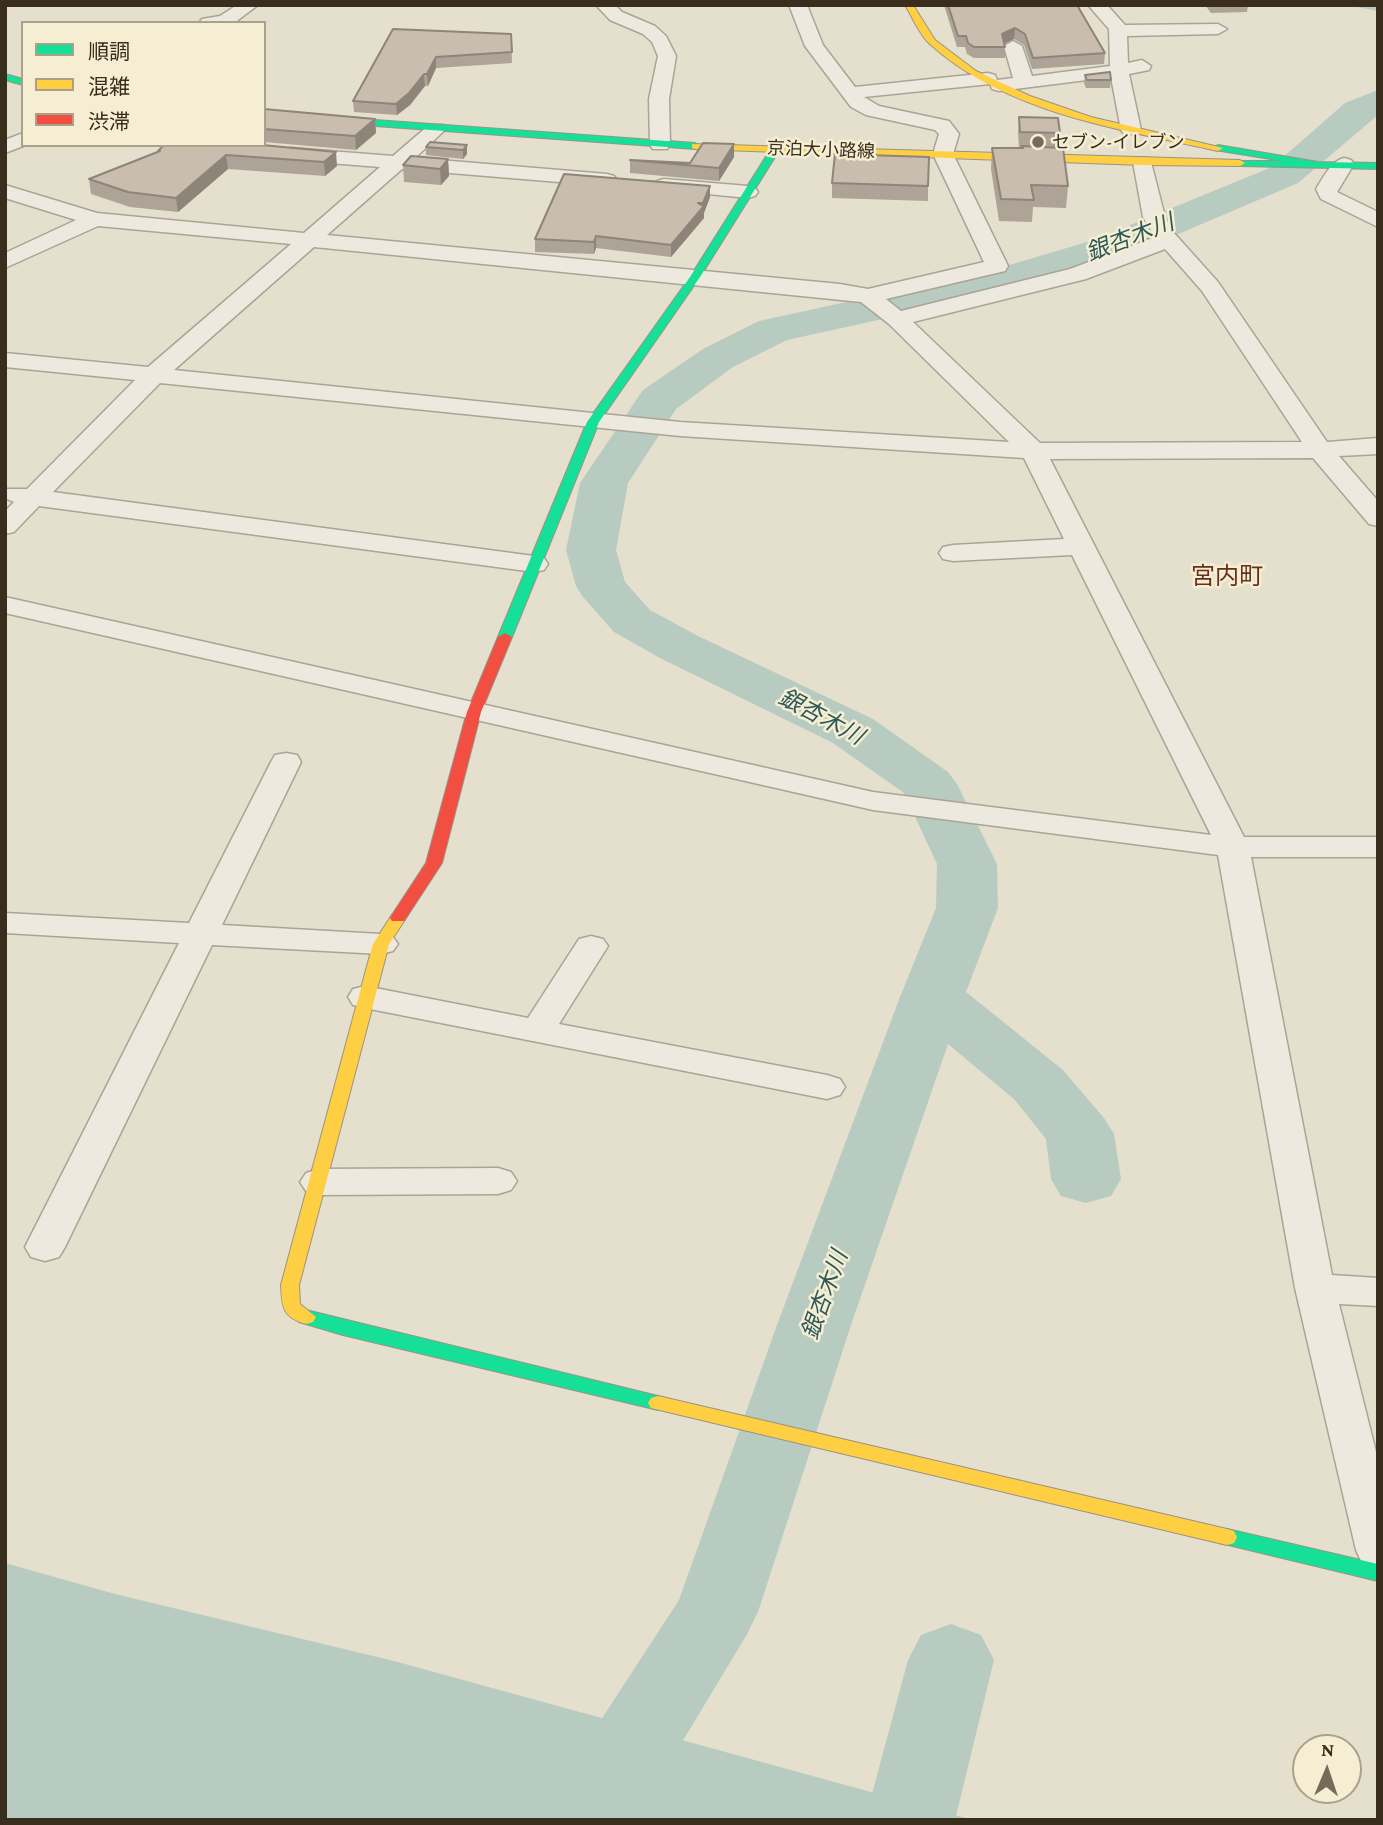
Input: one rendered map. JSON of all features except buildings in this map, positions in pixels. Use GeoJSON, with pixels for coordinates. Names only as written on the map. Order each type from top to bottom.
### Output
{"type":"FeatureCollection","features":[{"type":"Feature","properties":{"kind":"street"},"geometry":{"type":"LineString","coordinates":[[225,21],[249,5]]}},
{"type":"Feature","properties":{"kind":"street"},"geometry":{"type":"LineString","coordinates":[[605,5],[616,16],[649,30],[660,40],[667,56],[659,99],[660,145]]}},
{"type":"Feature","properties":{"kind":"street"},"geometry":{"type":"LineString","coordinates":[[5,191],[95,219],[868,296],[997,266],[943,154],[949,134],[942,125],[873,111],[858,103],[814,46],[798,5]]}},
{"type":"Feature","properties":{"kind":"street"},"geometry":{"type":"LineString","coordinates":[[909,5],[923,33],[941,52],[994,82],[1062,111],[1186,144],[1277,161]]}},
{"type":"Feature","properties":{"kind":"street"},"geometry":{"type":"LineString","coordinates":[[1097,5],[1118,31],[1119,71],[1147,162],[1154,217],[1167,238],[1210,288],[1321,450],[1378,518]]}},
{"type":"Feature","properties":{"kind":"street"},"geometry":{"type":"LineString","coordinates":[[1118,31],[1218,29]]}},
{"type":"Feature","properties":{"kind":"street"},"geometry":{"type":"LineString","coordinates":[[1013,46],[1024,82]]}},
{"type":"Feature","properties":{"kind":"street"},"geometry":{"type":"LineString","coordinates":[[850,93],[1024,82],[1142,66]]}},
{"type":"Feature","properties":{"kind":"street","name":"京泊大小路線"},"geometry":{"type":"LineString","coordinates":[[266,115],[660,145],[1147,162],[1277,161],[1378,166]]}},
{"type":"Feature","properties":{"kind":"street"},"geometry":{"type":"LineString","coordinates":[[5,526],[153,376],[436,129]]}},
{"type":"Feature","properties":{"kind":"street"},"geometry":{"type":"LineString","coordinates":[[5,147],[21,140]]}},
{"type":"Feature","properties":{"kind":"street"},"geometry":{"type":"LineString","coordinates":[[775,149],[695,277],[593,422],[474,712],[434,863],[381,944],[290,1285],[291,1307],[308,1318],[1378,1573]]}},
{"type":"Feature","properties":{"kind":"street"},"geometry":{"type":"LineString","coordinates":[[275,153],[748,192]]}},
{"type":"Feature","properties":{"kind":"street"},"geometry":{"type":"LineString","coordinates":[[1329,163],[1326,189],[1328,195],[1378,220]]}},
{"type":"Feature","properties":{"kind":"street"},"geometry":{"type":"LineString","coordinates":[[5,261],[95,219]]}},
{"type":"Feature","properties":{"kind":"street"},"geometry":{"type":"LineString","coordinates":[[897,319],[1078,274],[1167,238]]}},
{"type":"Feature","properties":{"kind":"street"},"geometry":{"type":"LineString","coordinates":[[868,296],[897,319],[1032,451],[1233,846],[1315,1288],[1378,1550]]}},
{"type":"Feature","properties":{"kind":"street"},"geometry":{"type":"LineString","coordinates":[[5,360],[680,429],[1032,451],[1321,450],[1378,446]]}},
{"type":"Feature","properties":{"kind":"street"},"geometry":{"type":"LineString","coordinates":[[5,493],[534,564]]}},
{"type":"Feature","properties":{"kind":"street"},"geometry":{"type":"LineString","coordinates":[[953,553],[1080,545]]}},
{"type":"Feature","properties":{"kind":"street"},"geometry":{"type":"LineString","coordinates":[[5,605],[873,801],[984,817],[1233,846],[1378,847]]}},
{"type":"Feature","properties":{"kind":"street"},"geometry":{"type":"LineString","coordinates":[[46,1247],[286,762]]}},
{"type":"Feature","properties":{"kind":"street"},"geometry":{"type":"LineString","coordinates":[[5,923],[381,944]]}},
{"type":"Feature","properties":{"kind":"street"},"geometry":{"type":"LineString","coordinates":[[537,1031],[591,946]]}},
{"type":"Feature","properties":{"kind":"street"},"geometry":{"type":"LineString","coordinates":[[365,997],[827,1087]]}},
{"type":"Feature","properties":{"kind":"street"},"geometry":{"type":"LineString","coordinates":[[319,1182],[498,1181]]}},
{"type":"Feature","properties":{"kind":"street"},"geometry":{"type":"LineString","coordinates":[[1315,1288],[1378,1292]]}},
{"type":"Feature","properties":{"kind":"shaded area"},"geometry":{"type":"Polygon","coordinates":[[[5,1563],[115,1594],[394,1661],[973,1820],[5,1820],[5,1563]]]}},
{"type":"Feature","properties":{"kind":"waterway"},"geometry":{"type":"LineString","coordinates":[[1357,5],[1378,9]]}},
{"type":"Feature","properties":{"kind":"waterway","name":"銀杏木川"},"geometry":{"type":"LineString","coordinates":[[932,997],[967,908],[967,864],[928,784],[853,731],[679,647],[632,621],[601,586],[591,550],[604,483],[659,400],[718,358],[774,330],[997,282],[1108,249],[1285,175],[1358,111],[1378,101]]}},
{"type":"Feature","properties":{"kind":"waterway","name":"銀杏木川"},"geometry":{"type":"LineString","coordinates":[[586,1820],[716,1612],[814,1325],[932,997]]}},
{"type":"Feature","properties":{"kind":"waterway"},"geometry":{"type":"LineString","coordinates":[[932,997],[1039,1085],[1080,1134],[1086,1179]]}},
{"type":"Feature","properties":{"kind":"waterway"},"geometry":{"type":"LineString","coordinates":[[910,1820],[951,1660]]}},
{"type":"Feature","properties":{"kind":"traffic: fast"},"geometry":{"type":"LineString","coordinates":[[5,77],[21,81]]}},
{"type":"Feature","properties":{"kind":"traffic: fast"},"geometry":{"type":"LineString","coordinates":[[266,115],[695,146]]}},
{"type":"Feature","properties":{"kind":"traffic: fast"},"geometry":{"type":"LineString","coordinates":[[1218,148],[1314,163]]}},
{"type":"Feature","properties":{"kind":"traffic: fast"},"geometry":{"type":"LineString","coordinates":[[505,637],[593,422],[695,277],[775,149]]}},
{"type":"Feature","properties":{"kind":"traffic: fast"},"geometry":{"type":"LineString","coordinates":[[1240,163],[1378,166]]}},
{"type":"Feature","properties":{"kind":"traffic: fast"},"geometry":{"type":"LineString","coordinates":[[306,1317],[658,1403]]}},
{"type":"Feature","properties":{"kind":"traffic: fast"},"geometry":{"type":"LineString","coordinates":[[1227,1537],[1378,1573]]}},
{"type":"Feature","properties":{"kind":"traffic: slow"},"geometry":{"type":"LineString","coordinates":[[909,5],[932,42],[973,73],[1027,98],[1088,119],[1218,148]]}},
{"type":"Feature","properties":{"kind":"traffic: slow"},"geometry":{"type":"LineString","coordinates":[[695,146],[1240,163]]}},
{"type":"Feature","properties":{"kind":"traffic: slow"},"geometry":{"type":"LineString","coordinates":[[306,1317],[291,1307],[290,1285],[381,944],[398,918]]}},
{"type":"Feature","properties":{"kind":"traffic: slow"},"geometry":{"type":"LineString","coordinates":[[658,1403],[1227,1537]]}},
{"type":"Feature","properties":{"kind":"traffic: jam"},"geometry":{"type":"LineString","coordinates":[[398,918],[434,863],[474,712],[505,637]]}},
{"type":"Feature","properties":{"kind":"place","name":"セブン-イレブン"},"geometry":{"type":"Point","coordinates":[1038,142]}},
{"type":"Feature","properties":{"kind":"district","name":"宮内町"},"geometry":{"type":"Point","coordinates":[1227,577]}}]}
